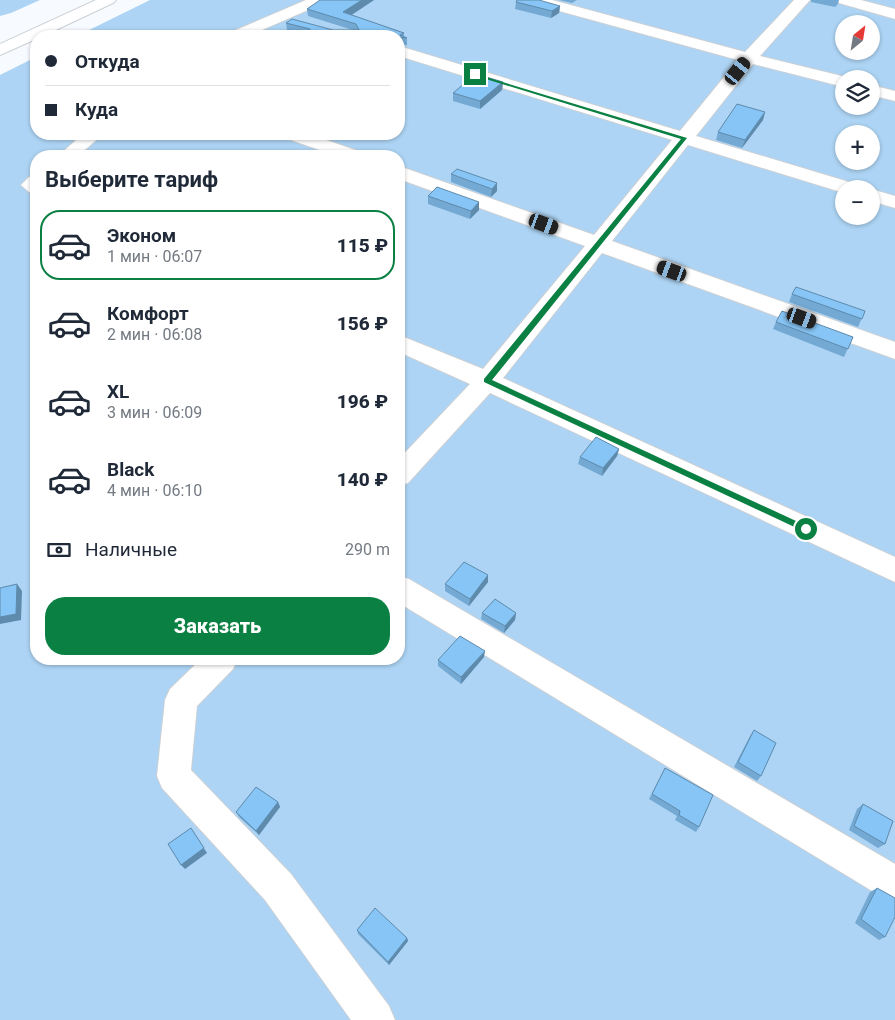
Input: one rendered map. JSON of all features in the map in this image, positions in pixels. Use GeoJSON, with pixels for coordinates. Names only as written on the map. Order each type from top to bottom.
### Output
{"type":"FeatureCollection","features":[{"type":"Feature","properties":{"kind":"main road"},"geometry":{"type":"LineString","coordinates":[[43,30],[108,0]]}},
{"type":"Feature","properties":{"kind":"main road"},"geometry":{"type":"LineString","coordinates":[[249,30],[319,0]]}},
{"type":"Feature","properties":{"kind":"main road"},"geometry":{"type":"LineString","coordinates":[[535,0],[835,80]]}},
{"type":"Feature","properties":{"kind":"main road"},"geometry":{"type":"LineString","coordinates":[[405,470],[487,381],[749,58],[802,0]]}},
{"type":"Feature","properties":{"kind":"main road"},"geometry":{"type":"LineString","coordinates":[[844,0],[895,14]]}},
{"type":"Feature","properties":{"kind":"main road"},"geometry":{"type":"LineString","coordinates":[[282,16],[308,24]]}},
{"type":"Feature","properties":{"kind":"main road"},"geometry":{"type":"LineString","coordinates":[[0,50],[30,36]]}},
{"type":"Feature","properties":{"kind":"main road"},"geometry":{"type":"LineString","coordinates":[[405,53],[835,184]]}},
{"type":"Feature","properties":{"kind":"main road"},"geometry":{"type":"LineString","coordinates":[[880,92],[895,96]]}},
{"type":"Feature","properties":{"kind":"main road"},"geometry":{"type":"LineString","coordinates":[[74,150],[87,140]]}},
{"type":"Feature","properties":{"kind":"main road"},"geometry":{"type":"LineString","coordinates":[[309,140],[337,150]]}},
{"type":"Feature","properties":{"kind":"main road"},"geometry":{"type":"LineString","coordinates":[[405,174],[895,351]]}},
{"type":"Feature","properties":{"kind":"main road"},"geometry":{"type":"LineString","coordinates":[[880,198],[895,202]]}},
{"type":"Feature","properties":{"kind":"main road"},"geometry":{"type":"LineString","coordinates":[[405,346],[487,381],[895,570]]}},
{"type":"Feature","properties":{"kind":"main road"},"geometry":{"type":"LineString","coordinates":[[405,592],[895,884]]}},
{"type":"Feature","properties":{"kind":"main road"},"geometry":{"type":"LineString","coordinates":[[216,665],[181,700],[174,776],[278,887],[375,1020]]}},
{"type":"Feature","properties":{"kind":"shaded area"},"geometry":{"type":"Polygon","coordinates":[[[0,0],[40,0],[0,16],[0,0]]]}},
{"type":"Feature","properties":{"kind":"shaded area"},"geometry":{"type":"Polygon","coordinates":[[[150,0],[895,0],[895,1020],[0,1020],[0,75],[30,60],[30,140],[405,140],[405,30],[89,30],[150,0]]]}},
{"type":"Feature","properties":{"kind":"building"},"geometry":{"type":"Polygon","coordinates":[[[320,0],[362,0],[343,12],[395,30],[359,30],[356,24],[307,9],[320,0]]]}},
{"type":"Feature","properties":{"kind":"building"},"geometry":{"type":"Polygon","coordinates":[[[517,0],[539,0],[560,6],[552,11],[516,2],[517,0]]]}},
{"type":"Feature","properties":{"kind":"building"},"geometry":{"type":"Polygon","coordinates":[[[292,19],[333,30],[309,30],[310,29],[286,23],[292,19]]]}},
{"type":"Feature","properties":{"kind":"building"},"geometry":{"type":"Polygon","coordinates":[[[476,74],[503,82],[480,101],[453,93],[476,74]]]}},
{"type":"Feature","properties":{"kind":"building"},"geometry":{"type":"Polygon","coordinates":[[[737,104],[765,112],[745,140],[718,132],[737,104]]]}},
{"type":"Feature","properties":{"kind":"building"},"geometry":{"type":"Polygon","coordinates":[[[457,169],[497,183],[492,189],[451,174],[457,169]]]}},
{"type":"Feature","properties":{"kind":"building"},"geometry":{"type":"Polygon","coordinates":[[[437,187],[479,202],[471,211],[428,196],[437,187]]]}},
{"type":"Feature","properties":{"kind":"building"},"geometry":{"type":"Polygon","coordinates":[[[796,287],[865,311],[862,319],[792,294],[796,287]]]}},
{"type":"Feature","properties":{"kind":"building"},"geometry":{"type":"Polygon","coordinates":[[[782,311],[853,337],[848,349],[776,322],[782,311]]]}},
{"type":"Feature","properties":{"kind":"building"},"geometry":{"type":"Polygon","coordinates":[[[596,437],[619,449],[603,468],[580,457],[596,437]]]}},
{"type":"Feature","properties":{"kind":"building"},"geometry":{"type":"Polygon","coordinates":[[[464,562],[488,575],[470,599],[445,584],[464,562]]]}},
{"type":"Feature","properties":{"kind":"building"},"geometry":{"type":"Polygon","coordinates":[[[17,584],[16,614],[0,617],[0,588],[17,584]]]}},
{"type":"Feature","properties":{"kind":"building"},"geometry":{"type":"Polygon","coordinates":[[[495,599],[516,613],[505,626],[482,613],[495,599]]]}},
{"type":"Feature","properties":{"kind":"building"},"geometry":{"type":"Polygon","coordinates":[[[460,636],[485,651],[461,677],[438,660],[460,636]]]}},
{"type":"Feature","properties":{"kind":"building"},"geometry":{"type":"Polygon","coordinates":[[[754,730],[776,743],[761,776],[738,762],[754,730]]]}},
{"type":"Feature","properties":{"kind":"building"},"geometry":{"type":"Polygon","coordinates":[[[665,768],[713,795],[699,827],[679,815],[680,811],[652,794],[665,768]]]}},
{"type":"Feature","properties":{"kind":"building"},"geometry":{"type":"Polygon","coordinates":[[[256,787],[278,802],[256,831],[236,812],[256,787]]]}},
{"type":"Feature","properties":{"kind":"building"},"geometry":{"type":"Polygon","coordinates":[[[863,804],[893,821],[885,844],[854,826],[863,804]]]}},
{"type":"Feature","properties":{"kind":"building"},"geometry":{"type":"Polygon","coordinates":[[[191,828],[204,848],[181,865],[168,844],[191,828]]]}},
{"type":"Feature","properties":{"kind":"building"},"geometry":{"type":"Polygon","coordinates":[[[877,888],[895,898],[895,917],[885,937],[861,919],[877,888]]]}},
{"type":"Feature","properties":{"kind":"building"},"geometry":{"type":"Polygon","coordinates":[[[375,908],[407,938],[388,962],[357,930],[375,908]]]}},
{"type":"Feature","properties":{"kind":"route"},"geometry":{"type":"LineString","coordinates":[[475,74],[684,138],[487,381],[806,529]]}}]}
